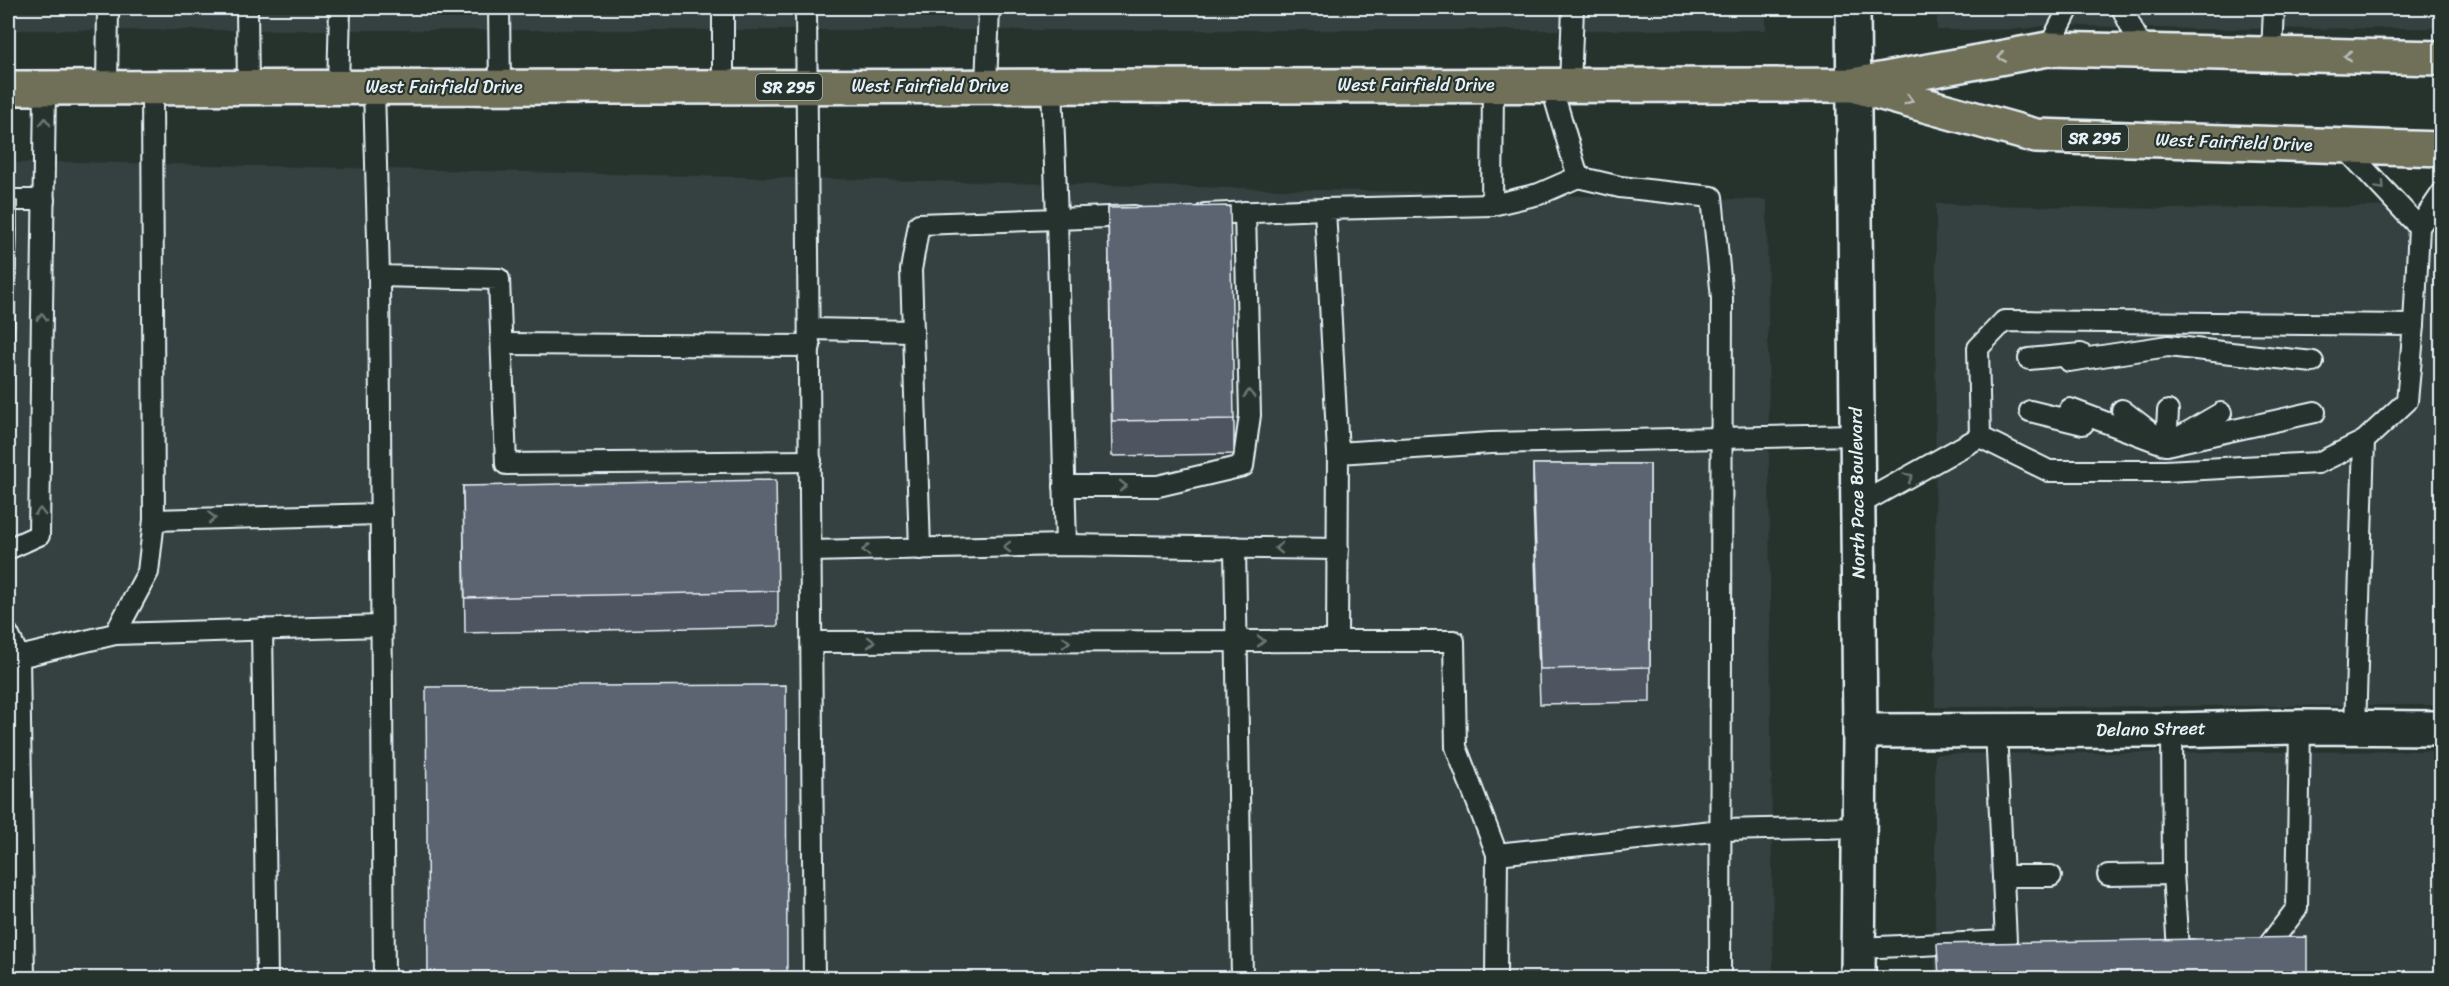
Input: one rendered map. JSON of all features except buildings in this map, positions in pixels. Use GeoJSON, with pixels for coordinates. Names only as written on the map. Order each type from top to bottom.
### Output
{"type":"FeatureCollection","features":[{"type":"Feature","properties":{"kind":"main road","name":"North Pace Boulevard"},"geometry":{"type":"LineString","coordinates":[[1852,8],[1860,731],[1858,963]]}},
{"type":"Feature","properties":{"kind":"main road","name":"West Fairfield Drive"},"geometry":{"type":"LineString","coordinates":[[8,88],[1853,85],[2048,49],[2442,58]]}},
{"type":"Feature","properties":{"kind":"main road","name":"West Fairfield Drive"},"geometry":{"type":"LineString","coordinates":[[1853,85],[2036,136],[2442,148]]}},
{"type":"Feature","properties":{"kind":"main road","name":"Delano Street"},"geometry":{"type":"LineString","coordinates":[[1860,731],[2172,730],[2300,726],[2355,729],[2442,728]]}},
{"type":"Feature","properties":{"kind":"lane"},"geometry":{"type":"LineString","coordinates":[[107,88],[108,8]]}},
{"type":"Feature","properties":{"kind":"lane"},"geometry":{"type":"LineString","coordinates":[[247,8],[248,87]]}},
{"type":"Feature","properties":{"kind":"lane"},"geometry":{"type":"LineString","coordinates":[[338,87],[340,8]]}},
{"type":"Feature","properties":{"kind":"lane"},"geometry":{"type":"LineString","coordinates":[[498,8],[500,87]]}},
{"type":"Feature","properties":{"kind":"lane"},"geometry":{"type":"LineString","coordinates":[[723,8],[723,87]]}},
{"type":"Feature","properties":{"kind":"lane"},"geometry":{"type":"LineString","coordinates":[[806,8],[814,978]]}},
{"type":"Feature","properties":{"kind":"lane"},"geometry":{"type":"LineString","coordinates":[[986,86],[989,8]]}},
{"type":"Feature","properties":{"kind":"lane"},"geometry":{"type":"LineString","coordinates":[[1573,8],[1561,85],[1578,177]]}},
{"type":"Feature","properties":{"kind":"lane"},"geometry":{"type":"LineString","coordinates":[[2048,49],[2069,8]]}},
{"type":"Feature","properties":{"kind":"lane"},"geometry":{"type":"LineString","coordinates":[[2122,8],[2143,51]]}},
{"type":"Feature","properties":{"kind":"lane"},"geometry":{"type":"LineString","coordinates":[[2272,54],[2274,8]]}},
{"type":"Feature","properties":{"kind":"lane"},"geometry":{"type":"LineString","coordinates":[[1492,205],[1493,85]]}},
{"type":"Feature","properties":{"kind":"lane"},"geometry":{"type":"LineString","coordinates":[[1052,86],[1066,545]]}},
{"type":"Feature","properties":{"kind":"lane"},"geometry":{"type":"LineString","coordinates":[[8,549],[39,535],[45,88]]}},
{"type":"Feature","properties":{"kind":"lane"},"geometry":{"type":"LineString","coordinates":[[115,634],[148,572],[154,520],[152,88]]}},
{"type":"Feature","properties":{"kind":"lane"},"geometry":{"type":"LineString","coordinates":[[374,88],[379,276],[384,978]]}},
{"type":"Feature","properties":{"kind":"lane"},"geometry":{"type":"LineString","coordinates":[[2343,146],[2419,227]]}},
{"type":"Feature","properties":{"kind":"lane"},"geometry":{"type":"LineString","coordinates":[[1186,214],[1492,205],[1539,194],[1578,177],[1620,187],[1712,197],[1722,298],[1720,978]]}},
{"type":"Feature","properties":{"kind":"lane"},"geometry":{"type":"LineString","coordinates":[[1980,437],[2049,471],[2164,471],[2318,463],[2364,441],[2408,401],[2419,227],[2442,193]]}},
{"type":"Feature","properties":{"kind":"lane"},"geometry":{"type":"LineString","coordinates":[[8,200],[44,200]]}},
{"type":"Feature","properties":{"kind":"lane"},"geometry":{"type":"LineString","coordinates":[[1325,209],[1338,453],[1337,641]]}},
{"type":"Feature","properties":{"kind":"lane"},"geometry":{"type":"LineString","coordinates":[[1064,486],[1158,486],[1243,466],[1250,415],[1245,212]]}},
{"type":"Feature","properties":{"kind":"lane"},"geometry":{"type":"LineString","coordinates":[[920,549],[911,270],[920,224],[1151,216]]}},
{"type":"Feature","properties":{"kind":"lane"},"geometry":{"type":"LineString","coordinates":[[379,276],[499,279],[506,464],[811,461]]}},
{"type":"Feature","properties":{"kind":"lane"},"geometry":{"type":"LineString","coordinates":[[1980,437],[1978,348],[2004,321],[2414,325]]}},
{"type":"Feature","properties":{"kind":"lane"},"geometry":{"type":"LineString","coordinates":[[2168,353],[2169,323]]}},
{"type":"Feature","properties":{"kind":"lane"},"geometry":{"type":"LineString","coordinates":[[502,344],[810,338],[913,331]]}},
{"type":"Feature","properties":{"kind":"lane"},"geometry":{"type":"LineString","coordinates":[[2029,359],[2168,353],[2313,362]]}},
{"type":"Feature","properties":{"kind":"lane"},"geometry":{"type":"LineString","coordinates":[[2069,361],[2168,353],[2271,363]]}},
{"type":"Feature","properties":{"kind":"lane"},"geometry":{"type":"LineString","coordinates":[[2123,361],[2168,353],[2219,362]]}},
{"type":"Feature","properties":{"kind":"lane"},"geometry":{"type":"LineString","coordinates":[[2070,409],[2166,445],[2272,411]]}},
{"type":"Feature","properties":{"kind":"lane"},"geometry":{"type":"LineString","coordinates":[[2122,410],[2166,445]]}},
{"type":"Feature","properties":{"kind":"lane"},"geometry":{"type":"LineString","coordinates":[[2030,411],[2166,445],[2315,412]]}},
{"type":"Feature","properties":{"kind":"lane"},"geometry":{"type":"LineString","coordinates":[[2164,471],[2168,411]]}},
{"type":"Feature","properties":{"kind":"lane"},"geometry":{"type":"LineString","coordinates":[[2166,445],[2221,413]]}},
{"type":"Feature","properties":{"kind":"lane"},"geometry":{"type":"LineString","coordinates":[[1338,453],[1491,443],[1856,435]]}},
{"type":"Feature","properties":{"kind":"lane"},"geometry":{"type":"LineString","coordinates":[[1858,505],[1980,437]]}},
{"type":"Feature","properties":{"kind":"lane"},"geometry":{"type":"LineString","coordinates":[[2355,729],[2364,441]]}},
{"type":"Feature","properties":{"kind":"lane"},"geometry":{"type":"LineString","coordinates":[[154,520],[381,514]]}},
{"type":"Feature","properties":{"kind":"lane"},"geometry":{"type":"LineString","coordinates":[[812,551],[1066,545],[1338,549]]}},
{"type":"Feature","properties":{"kind":"lane"},"geometry":{"type":"LineString","coordinates":[[1235,547],[1242,978]]}},
{"type":"Feature","properties":{"kind":"lane"},"geometry":{"type":"LineString","coordinates":[[19,657],[115,634],[381,626]]}},
{"type":"Feature","properties":{"kind":"lane"},"geometry":{"type":"LineString","coordinates":[[262,629],[267,978]]}},
{"type":"Feature","properties":{"kind":"lane"},"geometry":{"type":"LineString","coordinates":[[8,634],[19,657],[24,978]]}},
{"type":"Feature","properties":{"kind":"lane"},"geometry":{"type":"LineString","coordinates":[[813,642],[1454,641],[1456,747],[1497,854],[1496,978]]}},
{"type":"Feature","properties":{"kind":"lane"},"geometry":{"type":"LineString","coordinates":[[2232,950],[2265,950],[2297,908],[2300,726]]}},
{"type":"Feature","properties":{"kind":"lane"},"geometry":{"type":"LineString","coordinates":[[1858,963],[2006,941],[1996,730]]}},
{"type":"Feature","properties":{"kind":"lane"},"geometry":{"type":"LineString","coordinates":[[2172,730],[2173,874],[2178,950],[2211,950]]}},
{"type":"Feature","properties":{"kind":"lane"},"geometry":{"type":"LineString","coordinates":[[1497,854],[1722,830],[1858,827]]}},
{"type":"Feature","properties":{"kind":"lane"},"geometry":{"type":"LineString","coordinates":[[2108,875],[2173,874]]}},
{"type":"Feature","properties":{"kind":"lane"},"geometry":{"type":"LineString","coordinates":[[2003,876],[2051,876]]}},
{"type":"Feature","properties":{"kind":"shaded area"},"geometry":{"type":"Polygon","coordinates":[[[8,8],[1766,8],[1766,30],[8,30],[8,8]]]}},
{"type":"Feature","properties":{"kind":"shaded area"},"geometry":{"type":"Polygon","coordinates":[[[1937,8],[2441,8],[2442,28],[2193,29],[2048,25],[2024,29],[1937,30],[1937,8]]]}},
{"type":"Feature","properties":{"kind":"shaded area"},"geometry":{"type":"Polygon","coordinates":[[[75,162],[1767,200],[1773,978],[8,978],[8,163],[75,162]]]}},
{"type":"Feature","properties":{"kind":"shaded area"},"geometry":{"type":"Polygon","coordinates":[[[1936,204],[2167,209],[2441,206],[2441,705],[1935,707],[1936,204]]]}},
{"type":"Feature","properties":{"kind":"shaded area"},"geometry":{"type":"Polygon","coordinates":[[[2441,751],[2441,978],[1935,978],[1935,754],[2441,751]]]}}]}
